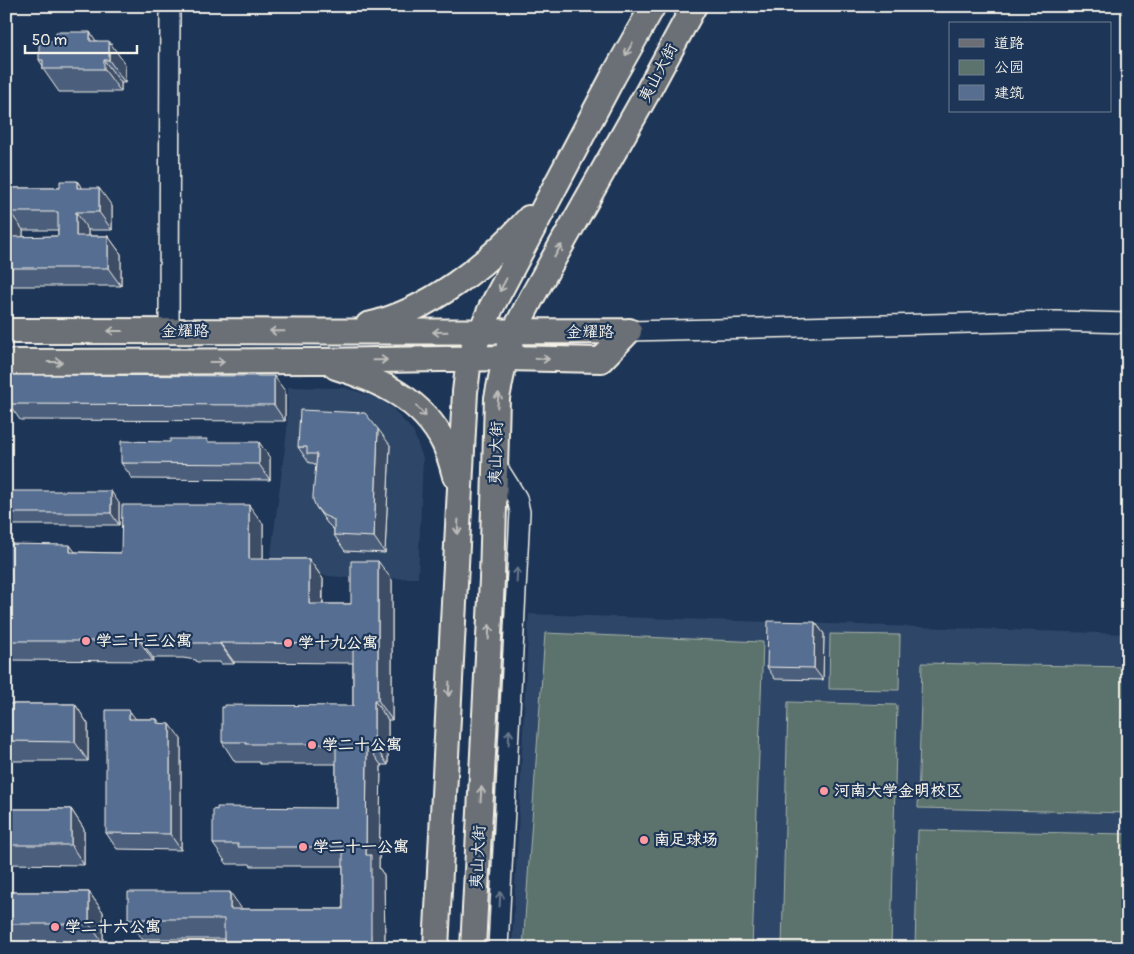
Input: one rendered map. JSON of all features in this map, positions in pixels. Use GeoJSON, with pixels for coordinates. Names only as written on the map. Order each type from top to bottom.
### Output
{"type":"FeatureCollection","features":[{"type":"Feature","properties":{"kind":"main road","name":"夷山大街"},"geometry":{"type":"LineString","coordinates":[[436,948],[465,392],[469,359],[480,331],[613,77],[653,6]]}},
{"type":"Feature","properties":{"kind":"main road","name":"夷山大街"},"geometry":{"type":"LineString","coordinates":[[473,948],[492,578],[497,398],[505,358],[514,332],[532,297],[648,93],[694,6]]}},
{"type":"Feature","properties":{"kind":"main road"},"geometry":{"type":"LineString","coordinates":[[338,332],[374,324],[435,297],[472,271],[507,242],[552,193]]}},
{"type":"Feature","properties":{"kind":"main road","name":"金耀路"},"geometry":{"type":"LineString","coordinates":[[6,331],[629,332]]}},
{"type":"Feature","properties":{"kind":"main road","name":"金耀路"},"geometry":{"type":"LineString","coordinates":[[6,362],[505,358],[601,360],[629,332]]}},
{"type":"Feature","properties":{"kind":"main road"},"geometry":{"type":"LineString","coordinates":[[315,361],[384,384],[414,403],[432,424],[444,443],[460,488]]}},
{"type":"Feature","properties":{"kind":"street"},"geometry":{"type":"LineString","coordinates":[[169,331],[170,6]]}},
{"type":"Feature","properties":{"kind":"street"},"geometry":{"type":"LineString","coordinates":[[629,332],[1057,322],[1128,323]]}},
{"type":"Feature","properties":{"kind":"street"},"geometry":{"type":"LineString","coordinates":[[496,463],[517,498],[520,512],[498,948]]}},
{"type":"Feature","properties":{"kind":"shaded area"},"geometry":{"type":"Polygon","coordinates":[[[288,387],[345,388],[365,394],[379,399],[392,408],[413,431],[423,458],[418,578],[360,579],[269,570],[287,431],[288,387]]]}},
{"type":"Feature","properties":{"kind":"shaded area","name":"河南大学金明校区"},"geometry":{"type":"Polygon","coordinates":[[[529,614],[1128,634],[1128,948],[512,948],[529,614]]]}},
{"type":"Feature","properties":{"kind":"green space"},"geometry":{"type":"Polygon","coordinates":[[[545,633],[763,642],[752,948],[523,948],[545,633]]]}},
{"type":"Feature","properties":{"kind":"green space"},"geometry":{"type":"Polygon","coordinates":[[[830,634],[900,635],[899,690],[829,689],[830,634]]]}},
{"type":"Feature","properties":{"kind":"green space"},"geometry":{"type":"Polygon","coordinates":[[[922,663],[1128,667],[1128,813],[918,808],[922,663]]]}},
{"type":"Feature","properties":{"kind":"green space"},"geometry":{"type":"Polygon","coordinates":[[[788,702],[897,705],[891,948],[782,948],[788,702]]]}},
{"type":"Feature","properties":{"kind":"green space"},"geometry":{"type":"Polygon","coordinates":[[[918,830],[1128,834],[1128,948],[915,948],[918,830]]]}},
{"type":"Feature","properties":{"kind":"building"},"geometry":{"type":"Polygon","coordinates":[[[56,32],[90,32],[90,41],[109,41],[109,60],[104,60],[104,69],[43,69],[43,60],[39,60],[39,41],[56,41],[56,32]]]}},
{"type":"Feature","properties":{"kind":"building"},"geometry":{"type":"Polygon","coordinates":[[[6,180],[7,188],[60,188],[60,181],[77,181],[77,188],[99,188],[99,212],[76,212],[76,236],[108,236],[108,268],[6,268],[6,180]],[[10,212],[10,237],[58,236],[58,212],[10,212]]]}},
{"type":"Feature","properties":{"kind":"building"},"geometry":{"type":"Polygon","coordinates":[[[9,375],[274,376],[274,405],[9,404],[9,375]]]}},
{"type":"Feature","properties":{"kind":"building"},"geometry":{"type":"Polygon","coordinates":[[[300,410],[365,413],[378,429],[374,537],[334,535],[334,520],[323,515],[316,507],[313,495],[317,454],[307,454],[307,447],[298,447],[300,410]]]}},
{"type":"Feature","properties":{"kind":"building"},"geometry":{"type":"Polygon","coordinates":[[[170,439],[207,439],[207,442],[259,442],[259,464],[121,463],[121,441],[170,442],[170,439]]]}},
{"type":"Feature","properties":{"kind":"building"},"geometry":{"type":"Polygon","coordinates":[[[6,491],[111,491],[111,513],[6,513],[6,491]]]}},
{"type":"Feature","properties":{"kind":"building"},"geometry":{"type":"Polygon","coordinates":[[[122,505],[249,505],[249,559],[309,559],[309,604],[351,604],[351,561],[378,561],[378,700],[374,700],[374,745],[367,745],[366,855],[371,855],[371,941],[224,941],[224,919],[128,919],[128,892],[230,892],[230,909],[343,909],[343,847],[238,847],[238,844],[213,844],[213,809],[217,810],[217,807],[336,808],[336,744],[246,744],[246,742],[222,742],[222,707],[225,707],[225,705],[353,706],[353,644],[207,644],[184,643],[184,640],[170,639],[140,639],[140,641],[6,641],[6,544],[70,545],[70,552],[121,553],[122,505]]]}},
{"type":"Feature","properties":{"kind":"building"},"geometry":{"type":"Polygon","coordinates":[[[768,621],[815,622],[814,668],[767,667],[768,621]]]}},
{"type":"Feature","properties":{"kind":"building"},"geometry":{"type":"Polygon","coordinates":[[[6,704],[75,704],[75,742],[6,741],[6,704]]]}},
{"type":"Feature","properties":{"kind":"building"},"geometry":{"type":"Polygon","coordinates":[[[106,710],[129,710],[129,719],[157,719],[157,723],[170,724],[170,834],[106,833],[106,710]]]}},
{"type":"Feature","properties":{"kind":"building"},"geometry":{"type":"Polygon","coordinates":[[[6,809],[71,809],[71,845],[6,845],[6,809]]]}},
{"type":"Feature","properties":{"kind":"building"},"geometry":{"type":"Polygon","coordinates":[[[6,892],[89,892],[89,924],[6,924],[6,892]]]}},
{"type":"Feature","properties":{"kind":"place","name":"学二十三公寓"},"geometry":{"type":"Point","coordinates":[86,641]}},
{"type":"Feature","properties":{"kind":"place","name":"学十九公寓"},"geometry":{"type":"Point","coordinates":[288,643]}},
{"type":"Feature","properties":{"kind":"place","name":"学二十公寓"},"geometry":{"type":"Point","coordinates":[312,745]}},
{"type":"Feature","properties":{"kind":"place","name":"河南大学金明校区"},"geometry":{"type":"Point","coordinates":[824,791]}},
{"type":"Feature","properties":{"kind":"place","name":"南足球场"},"geometry":{"type":"Point","coordinates":[644,840]}},
{"type":"Feature","properties":{"kind":"place","name":"学二十一公寓"},"geometry":{"type":"Point","coordinates":[303,847]}},
{"type":"Feature","properties":{"kind":"place","name":"学二十六公寓"},"geometry":{"type":"Point","coordinates":[55,927]}}]}
